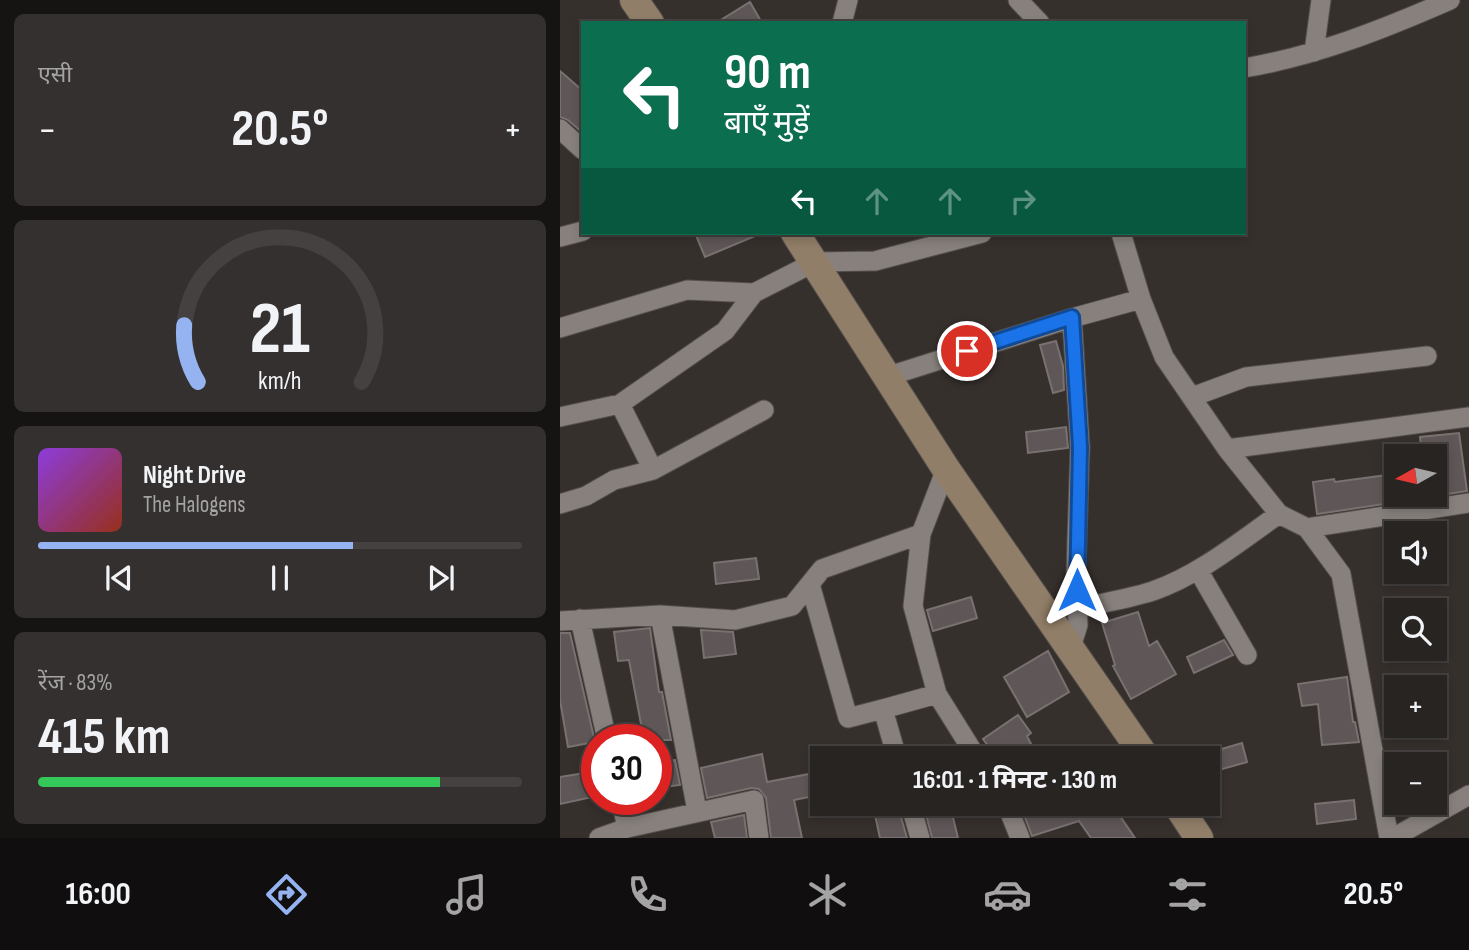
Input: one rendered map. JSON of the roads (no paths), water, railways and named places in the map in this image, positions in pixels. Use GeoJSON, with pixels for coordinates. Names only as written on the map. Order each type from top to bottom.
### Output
{"type":"FeatureCollection","features":[{"type":"Feature","properties":{"kind":"main road"},"geometry":{"type":"LineString","coordinates":[[634,0],[649,21]]}},
{"type":"Feature","properties":{"kind":"main road"},"geometry":{"type":"LineString","coordinates":[[795,235],[946,468],[1138,746]]}},
{"type":"Feature","properties":{"kind":"main road"},"geometry":{"type":"LineString","coordinates":[[1185,816],[1199,838]]}},
{"type":"Feature","properties":{"kind":"street"},"geometry":{"type":"LineString","coordinates":[[843,21],[848,0]]}},
{"type":"Feature","properties":{"kind":"street"},"geometry":{"type":"LineString","coordinates":[[1018,0],[1038,21]]}},
{"type":"Feature","properties":{"kind":"street"},"geometry":{"type":"LineString","coordinates":[[1314,52],[1321,0]]}},
{"type":"Feature","properties":{"kind":"street"},"geometry":{"type":"LineString","coordinates":[[1246,68],[1314,52],[1387,28],[1450,0]]}},
{"type":"Feature","properties":{"kind":"street"},"geometry":{"type":"LineString","coordinates":[[560,130],[581,148]]}},
{"type":"Feature","properties":{"kind":"street"},"geometry":{"type":"LineString","coordinates":[[560,237],[581,232]]}},
{"type":"Feature","properties":{"kind":"street"},"geometry":{"type":"LineString","coordinates":[[560,417],[620,404],[725,331],[754,293],[815,262],[875,261],[974,235]]}},
{"type":"Feature","properties":{"kind":"street"},"geometry":{"type":"LineString","coordinates":[[1122,235],[1141,299],[1164,357],[1227,449],[1279,514],[1307,528],[1341,574],[1391,838],[1465,802]]}},
{"type":"Feature","properties":{"kind":"street"},"geometry":{"type":"LineString","coordinates":[[560,328],[687,290],[754,293]]}},
{"type":"Feature","properties":{"kind":"street"},"geometry":{"type":"LineString","coordinates":[[889,376],[1072,317],[1141,299]]}},
{"type":"Feature","properties":{"kind":"street"},"geometry":{"type":"LineString","coordinates":[[1071,647],[1078,625],[1080,447],[1072,317]]}},
{"type":"Feature","properties":{"kind":"street"},"geometry":{"type":"LineString","coordinates":[[1192,397],[1247,377],[1427,356]]}},
{"type":"Feature","properties":{"kind":"street"},"geometry":{"type":"LineString","coordinates":[[620,404],[653,470]]}},
{"type":"Feature","properties":{"kind":"street"},"geometry":{"type":"LineString","coordinates":[[560,504],[586,496],[614,480],[653,470],[764,410]]}},
{"type":"Feature","properties":{"kind":"street"},"geometry":{"type":"LineString","coordinates":[[1227,449],[1469,417]]}},
{"type":"Feature","properties":{"kind":"street"},"geometry":{"type":"LineString","coordinates":[[946,468],[921,534],[913,606],[937,694],[970,746]]}},
{"type":"Feature","properties":{"kind":"street"},"geometry":{"type":"LineString","coordinates":[[1307,528],[1469,503]]}},
{"type":"Feature","properties":{"kind":"street"},"geometry":{"type":"LineString","coordinates":[[1077,608],[1113,602],[1154,590],[1198,570],[1279,514]]}},
{"type":"Feature","properties":{"kind":"street"},"geometry":{"type":"LineString","coordinates":[[560,621],[660,615],[735,620],[792,606],[822,569],[921,534]]}},
{"type":"Feature","properties":{"kind":"street"},"geometry":{"type":"LineString","coordinates":[[1198,570],[1247,655]]}},
{"type":"Feature","properties":{"kind":"street"},"geometry":{"type":"LineString","coordinates":[[810,584],[848,718],[937,694]]}},
{"type":"Feature","properties":{"kind":"street"},"geometry":{"type":"LineString","coordinates":[[660,615],[698,811]]}},
{"type":"Feature","properties":{"kind":"street"},"geometry":{"type":"LineString","coordinates":[[580,619],[603,724]]}},
{"type":"Feature","properties":{"kind":"street"},"geometry":{"type":"LineString","coordinates":[[883,709],[894,746]]}},
{"type":"Feature","properties":{"kind":"street"},"geometry":{"type":"LineString","coordinates":[[599,838],[627,828],[754,800],[759,838]]}},
{"type":"Feature","properties":{"kind":"street"},"geometry":{"type":"LineString","coordinates":[[624,815],[627,828]]}},
{"type":"Feature","properties":{"kind":"street"},"geometry":{"type":"LineString","coordinates":[[914,816],[920,838]]}},
{"type":"Feature","properties":{"kind":"street"},"geometry":{"type":"LineString","coordinates":[[1011,816],[1020,838]]}}]}
